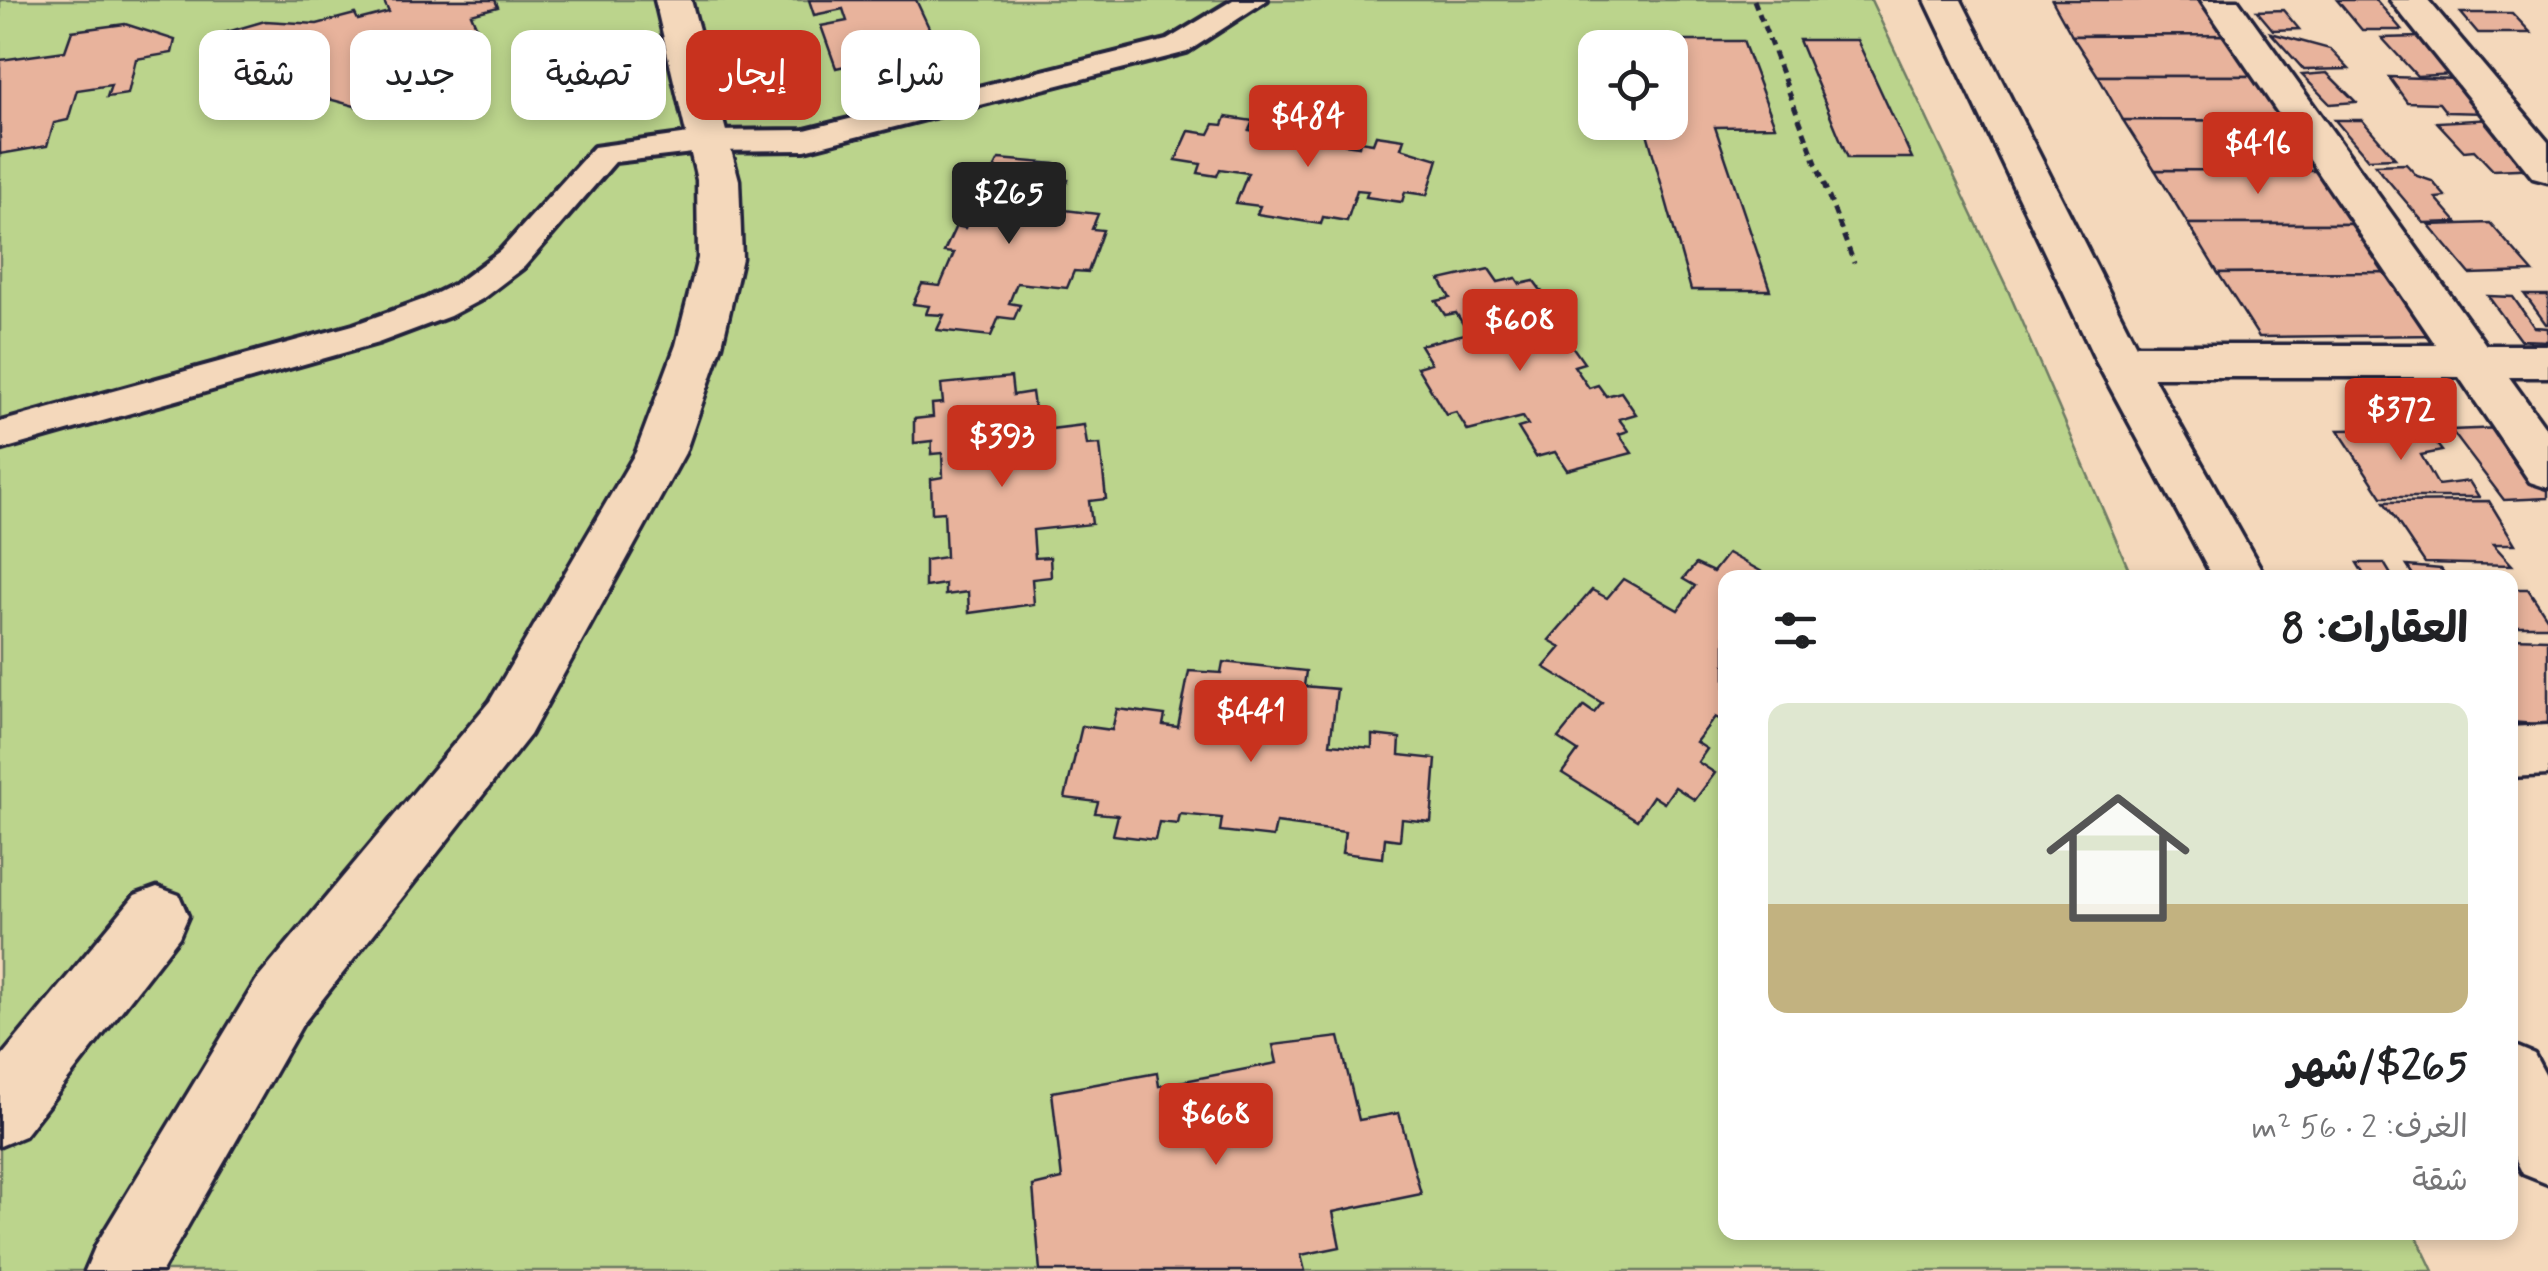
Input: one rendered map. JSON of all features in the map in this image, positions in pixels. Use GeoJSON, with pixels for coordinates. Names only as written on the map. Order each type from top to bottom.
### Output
{"type":"FeatureCollection","features":[{"type":"Feature","properties":{"kind":"street"},"geometry":{"type":"LineString","coordinates":[[122,1271],[279,1003],[510,718],[660,453],[698,345],[720,258],[718,180],[673,0]]}},
{"type":"Feature","properties":{"kind":"street"},"geometry":{"type":"LineString","coordinates":[[1943,0],[2120,361],[2236,570]]}},
{"type":"Feature","properties":{"kind":"street"},"geometry":{"type":"LineString","coordinates":[[2219,0],[2548,470]]}},
{"type":"Feature","properties":{"kind":"street"},"geometry":{"type":"LineString","coordinates":[[2408,0],[2548,170]]}},
{"type":"Feature","properties":{"kind":"street"},"geometry":{"type":"LineString","coordinates":[[2120,361],[2548,361]]}},
{"type":"Feature","properties":{"kind":"street"},"geometry":{"type":"LineString","coordinates":[[2518,752],[2548,750]]}},
{"type":"Feature","properties":{"kind":"street"},"geometry":{"type":"LineString","coordinates":[[0,1112],[157,916]]}},
{"type":"Feature","properties":{"kind":"street"},"geometry":{"type":"LineString","coordinates":[[2518,1093],[2548,1149]]}},
{"type":"Feature","properties":{"kind":"lane"},"geometry":{"type":"LineString","coordinates":[[0,436],[132,396],[337,342],[439,307],[495,274],[518,253],[605,154],[710,141],[806,140],[1177,46],[1254,0]]}},
{"type":"Feature","properties":{"kind":"path"},"geometry":{"type":"LineString","coordinates":[[1754,0],[1854,263]]}},
{"type":"Feature","properties":{"kind":"green space"},"geometry":{"type":"Polygon","coordinates":[[[0,0],[1871,0],[2007,288],[2129,570],[1718,570],[1718,1240],[2418,1240],[2433,1271],[0,1271],[0,0]]]}},
{"type":"Feature","properties":{"kind":"building"},"geometry":{"type":"Polygon","coordinates":[[[383,0],[495,0],[498,7],[471,14],[478,30],[350,30],[350,105],[330,99],[330,30],[234,30],[265,21],[317,24],[355,14],[358,20],[389,12],[383,0]]]}},
{"type":"Feature","properties":{"kind":"building"},"geometry":{"type":"Polygon","coordinates":[[[809,0],[916,0],[930,30],[841,30],[841,67],[836,68],[821,26],[847,21],[843,9],[814,15],[809,0]]]}},
{"type":"Feature","properties":{"kind":"building"},"geometry":{"type":"Polygon","coordinates":[[[2052,0],[2206,0],[2232,35],[2072,36],[2052,0]]]}},
{"type":"Feature","properties":{"kind":"building"},"geometry":{"type":"Polygon","coordinates":[[[2337,0],[2376,0],[2402,30],[2362,30],[2337,0]]]}},
{"type":"Feature","properties":{"kind":"building"},"geometry":{"type":"Polygon","coordinates":[[[2283,10],[2299,29],[2273,30],[2257,11],[2283,10]]]}},
{"type":"Feature","properties":{"kind":"building"},"geometry":{"type":"Polygon","coordinates":[[[2461,13],[2512,13],[2531,33],[2478,33],[2461,13]]]}},
{"type":"Feature","properties":{"kind":"building"},"geometry":{"type":"Polygon","coordinates":[[[125,24],[175,40],[172,53],[136,59],[128,94],[107,97],[111,85],[77,90],[68,120],[54,123],[47,146],[0,154],[0,60],[65,51],[72,31],[125,24]]]}},
{"type":"Feature","properties":{"kind":"building"},"geometry":{"type":"Polygon","coordinates":[[[2271,33],[2330,49],[2349,69],[2304,70],[2271,33]]]}},
{"type":"Feature","properties":{"kind":"building"},"geometry":{"type":"Polygon","coordinates":[[[2232,35],[2260,76],[2098,76],[2072,36],[2232,35]]]}},
{"type":"Feature","properties":{"kind":"building"},"geometry":{"type":"Polygon","coordinates":[[[2420,37],[2456,74],[2417,76],[2382,38],[2420,37]]]}},
{"type":"Feature","properties":{"kind":"building"},"geometry":{"type":"Polygon","coordinates":[[[1799,40],[1857,40],[1912,158],[1848,158],[1799,40]]]}},
{"type":"Feature","properties":{"kind":"building"},"geometry":{"type":"Polygon","coordinates":[[[1688,41],[1743,41],[1775,126],[1715,127],[1770,290],[1691,290],[1649,140],[1688,140],[1688,41]]]}},
{"type":"Feature","properties":{"kind":"building"},"geometry":{"type":"Polygon","coordinates":[[[2327,73],[2356,102],[2330,104],[2302,75],[2327,73]]]}},
{"type":"Feature","properties":{"kind":"building"},"geometry":{"type":"Polygon","coordinates":[[[2098,76],[2260,76],[2293,121],[2123,120],[2098,76]]]}},
{"type":"Feature","properties":{"kind":"building"},"geometry":{"type":"Polygon","coordinates":[[[2389,77],[2461,79],[2486,113],[2446,112],[2439,103],[2407,102],[2389,77]]]}},
{"type":"Feature","properties":{"kind":"building"},"geometry":{"type":"Polygon","coordinates":[[[1226,117],[1253,121],[1249,130],[1294,137],[1297,131],[1332,136],[1330,142],[1359,146],[1360,141],[1373,143],[1376,135],[1404,139],[1401,148],[1438,159],[1427,195],[1405,192],[1402,202],[1366,197],[1368,191],[1357,190],[1347,221],[1323,217],[1321,224],[1257,214],[1260,206],[1236,203],[1248,173],[1220,169],[1217,176],[1198,173],[1201,164],[1176,160],[1189,131],[1209,134],[1214,124],[1223,125],[1226,117]]]}},
{"type":"Feature","properties":{"kind":"building"},"geometry":{"type":"Polygon","coordinates":[[[2494,119],[2541,168],[2493,170],[2474,150],[2464,151],[2437,122],[2494,119]]]}},
{"type":"Feature","properties":{"kind":"building"},"geometry":{"type":"Polygon","coordinates":[[[2123,120],[2293,121],[2327,171],[2155,170],[2123,120]]]}},
{"type":"Feature","properties":{"kind":"building"},"geometry":{"type":"Polygon","coordinates":[[[2335,120],[2362,120],[2395,158],[2368,159],[2335,120]]]}},
{"type":"Feature","properties":{"kind":"building"},"geometry":{"type":"Polygon","coordinates":[[[999,159],[1057,164],[1051,178],[1068,180],[1059,202],[1050,201],[1048,208],[1098,214],[1092,229],[1103,230],[1088,272],[1074,271],[1067,288],[1017,283],[1009,303],[1020,305],[1014,319],[999,317],[991,336],[937,330],[944,315],[926,314],[929,306],[913,304],[922,284],[940,286],[954,253],[944,252],[956,226],[965,228],[973,209],[965,208],[969,199],[955,198],[964,180],[979,181],[984,172],[992,173],[999,159]]]}},
{"type":"Feature","properties":{"kind":"building"},"geometry":{"type":"Polygon","coordinates":[[[2406,164],[2417,176],[2432,181],[2446,197],[2436,198],[2457,222],[2424,223],[2375,165],[2406,164]]]}},
{"type":"Feature","properties":{"kind":"building"},"geometry":{"type":"Polygon","coordinates":[[[2155,170],[2327,171],[2364,224],[2188,224],[2155,170]]]}},
{"type":"Feature","properties":{"kind":"building"},"geometry":{"type":"Polygon","coordinates":[[[2490,223],[2533,272],[2470,274],[2429,225],[2490,223]]]}},
{"type":"Feature","properties":{"kind":"building"},"geometry":{"type":"Polygon","coordinates":[[[2188,224],[2364,224],[2397,272],[2218,273],[2188,224]]]}},
{"type":"Feature","properties":{"kind":"building"},"geometry":{"type":"Polygon","coordinates":[[[1489,269],[1498,282],[1516,278],[1520,284],[1534,281],[1548,300],[1532,304],[1554,338],[1565,336],[1584,363],[1574,366],[1589,388],[1598,385],[1606,396],[1621,392],[1636,414],[1619,419],[1628,431],[1619,434],[1632,453],[1567,470],[1555,452],[1536,457],[1518,428],[1528,425],[1523,417],[1468,431],[1456,412],[1446,415],[1417,367],[1431,363],[1420,345],[1469,333],[1456,313],[1445,315],[1436,301],[1450,298],[1440,280],[1489,269]]]}},
{"type":"Feature","properties":{"kind":"building"},"geometry":{"type":"Polygon","coordinates":[[[2397,272],[2442,335],[2259,337],[2218,273],[2397,272]]]}},
{"type":"Feature","properties":{"kind":"building"},"geometry":{"type":"Polygon","coordinates":[[[2525,295],[2548,295],[2548,324],[2546,324],[2525,295]]]}},
{"type":"Feature","properties":{"kind":"building"},"geometry":{"type":"Polygon","coordinates":[[[2488,296],[2513,297],[2534,327],[2548,328],[2548,341],[2520,340],[2488,296]]]}},
{"type":"Feature","properties":{"kind":"building"},"geometry":{"type":"Polygon","coordinates":[[[1011,377],[1013,395],[1032,392],[1036,421],[1025,423],[1026,432],[1084,425],[1087,445],[1100,444],[1106,499],[1089,501],[1092,524],[1033,530],[1035,558],[1050,557],[1051,577],[1032,579],[1034,604],[969,613],[968,592],[945,595],[945,584],[925,587],[925,560],[946,557],[944,512],[932,513],[931,479],[943,477],[942,453],[931,454],[932,441],[914,443],[914,419],[933,417],[932,404],[943,403],[941,384],[1011,377]]]}},
{"type":"Feature","properties":{"kind":"building"},"geometry":{"type":"Polygon","coordinates":[[[2502,428],[2548,489],[2548,498],[2504,500],[2451,430],[2502,428]]]}},
{"type":"Feature","properties":{"kind":"building"},"geometry":{"type":"Polygon","coordinates":[[[2425,429],[2442,451],[2421,455],[2438,485],[2469,481],[2479,497],[2382,497],[2338,430],[2425,429]]]}},
{"type":"Feature","properties":{"kind":"building"},"geometry":{"type":"Polygon","coordinates":[[[2489,501],[2515,544],[2493,544],[2512,565],[2425,563],[2384,502],[2489,501]]]}},
{"type":"Feature","properties":{"kind":"building"},"geometry":{"type":"Polygon","coordinates":[[[1728,553],[1759,570],[1718,570],[1718,718],[1715,717],[1696,742],[1707,749],[1698,762],[1715,773],[1695,800],[1675,787],[1664,803],[1653,796],[1637,820],[1562,773],[1578,751],[1558,738],[1584,706],[1594,713],[1602,703],[1544,667],[1561,647],[1549,640],[1592,590],[1607,598],[1623,579],[1678,610],[1695,586],[1683,579],[1696,564],[1713,572],[1728,553]]]}},
{"type":"Feature","properties":{"kind":"building"},"geometry":{"type":"Polygon","coordinates":[[[2357,563],[2384,563],[2388,570],[2361,570],[2357,563]]]}},
{"type":"Feature","properties":{"kind":"building"},"geometry":{"type":"Polygon","coordinates":[[[2407,566],[2442,570],[2410,570],[2407,566]]]}},
{"type":"Feature","properties":{"kind":"building"},"geometry":{"type":"Polygon","coordinates":[[[2518,589],[2528,589],[2548,619],[2548,626],[2518,626],[2518,589]]]}},
{"type":"Feature","properties":{"kind":"building"},"geometry":{"type":"Polygon","coordinates":[[[2518,638],[2548,639],[2548,725],[2518,723],[2518,638]]]}},
{"type":"Feature","properties":{"kind":"building"},"geometry":{"type":"Polygon","coordinates":[[[1223,662],[1306,671],[1304,686],[1337,689],[1330,744],[1372,748],[1372,735],[1400,738],[1399,755],[1436,759],[1431,822],[1402,819],[1400,840],[1385,838],[1383,858],[1342,853],[1345,832],[1276,823],[1273,837],[1220,831],[1222,818],[1180,814],[1178,824],[1159,822],[1155,840],[1113,835],[1118,815],[1095,813],[1098,802],[1065,798],[1082,726],[1112,730],[1117,709],[1165,715],[1163,725],[1178,727],[1189,671],[1221,673],[1223,662]]]}},
{"type":"Feature","properties":{"kind":"building"},"geometry":{"type":"Polygon","coordinates":[[[1339,1037],[1359,1120],[1399,1113],[1421,1194],[1333,1212],[1340,1247],[1301,1255],[1305,1271],[1040,1271],[1033,1186],[1062,1179],[1052,1092],[1157,1073],[1159,1086],[1277,1063],[1273,1045],[1339,1037]]]}}]}
